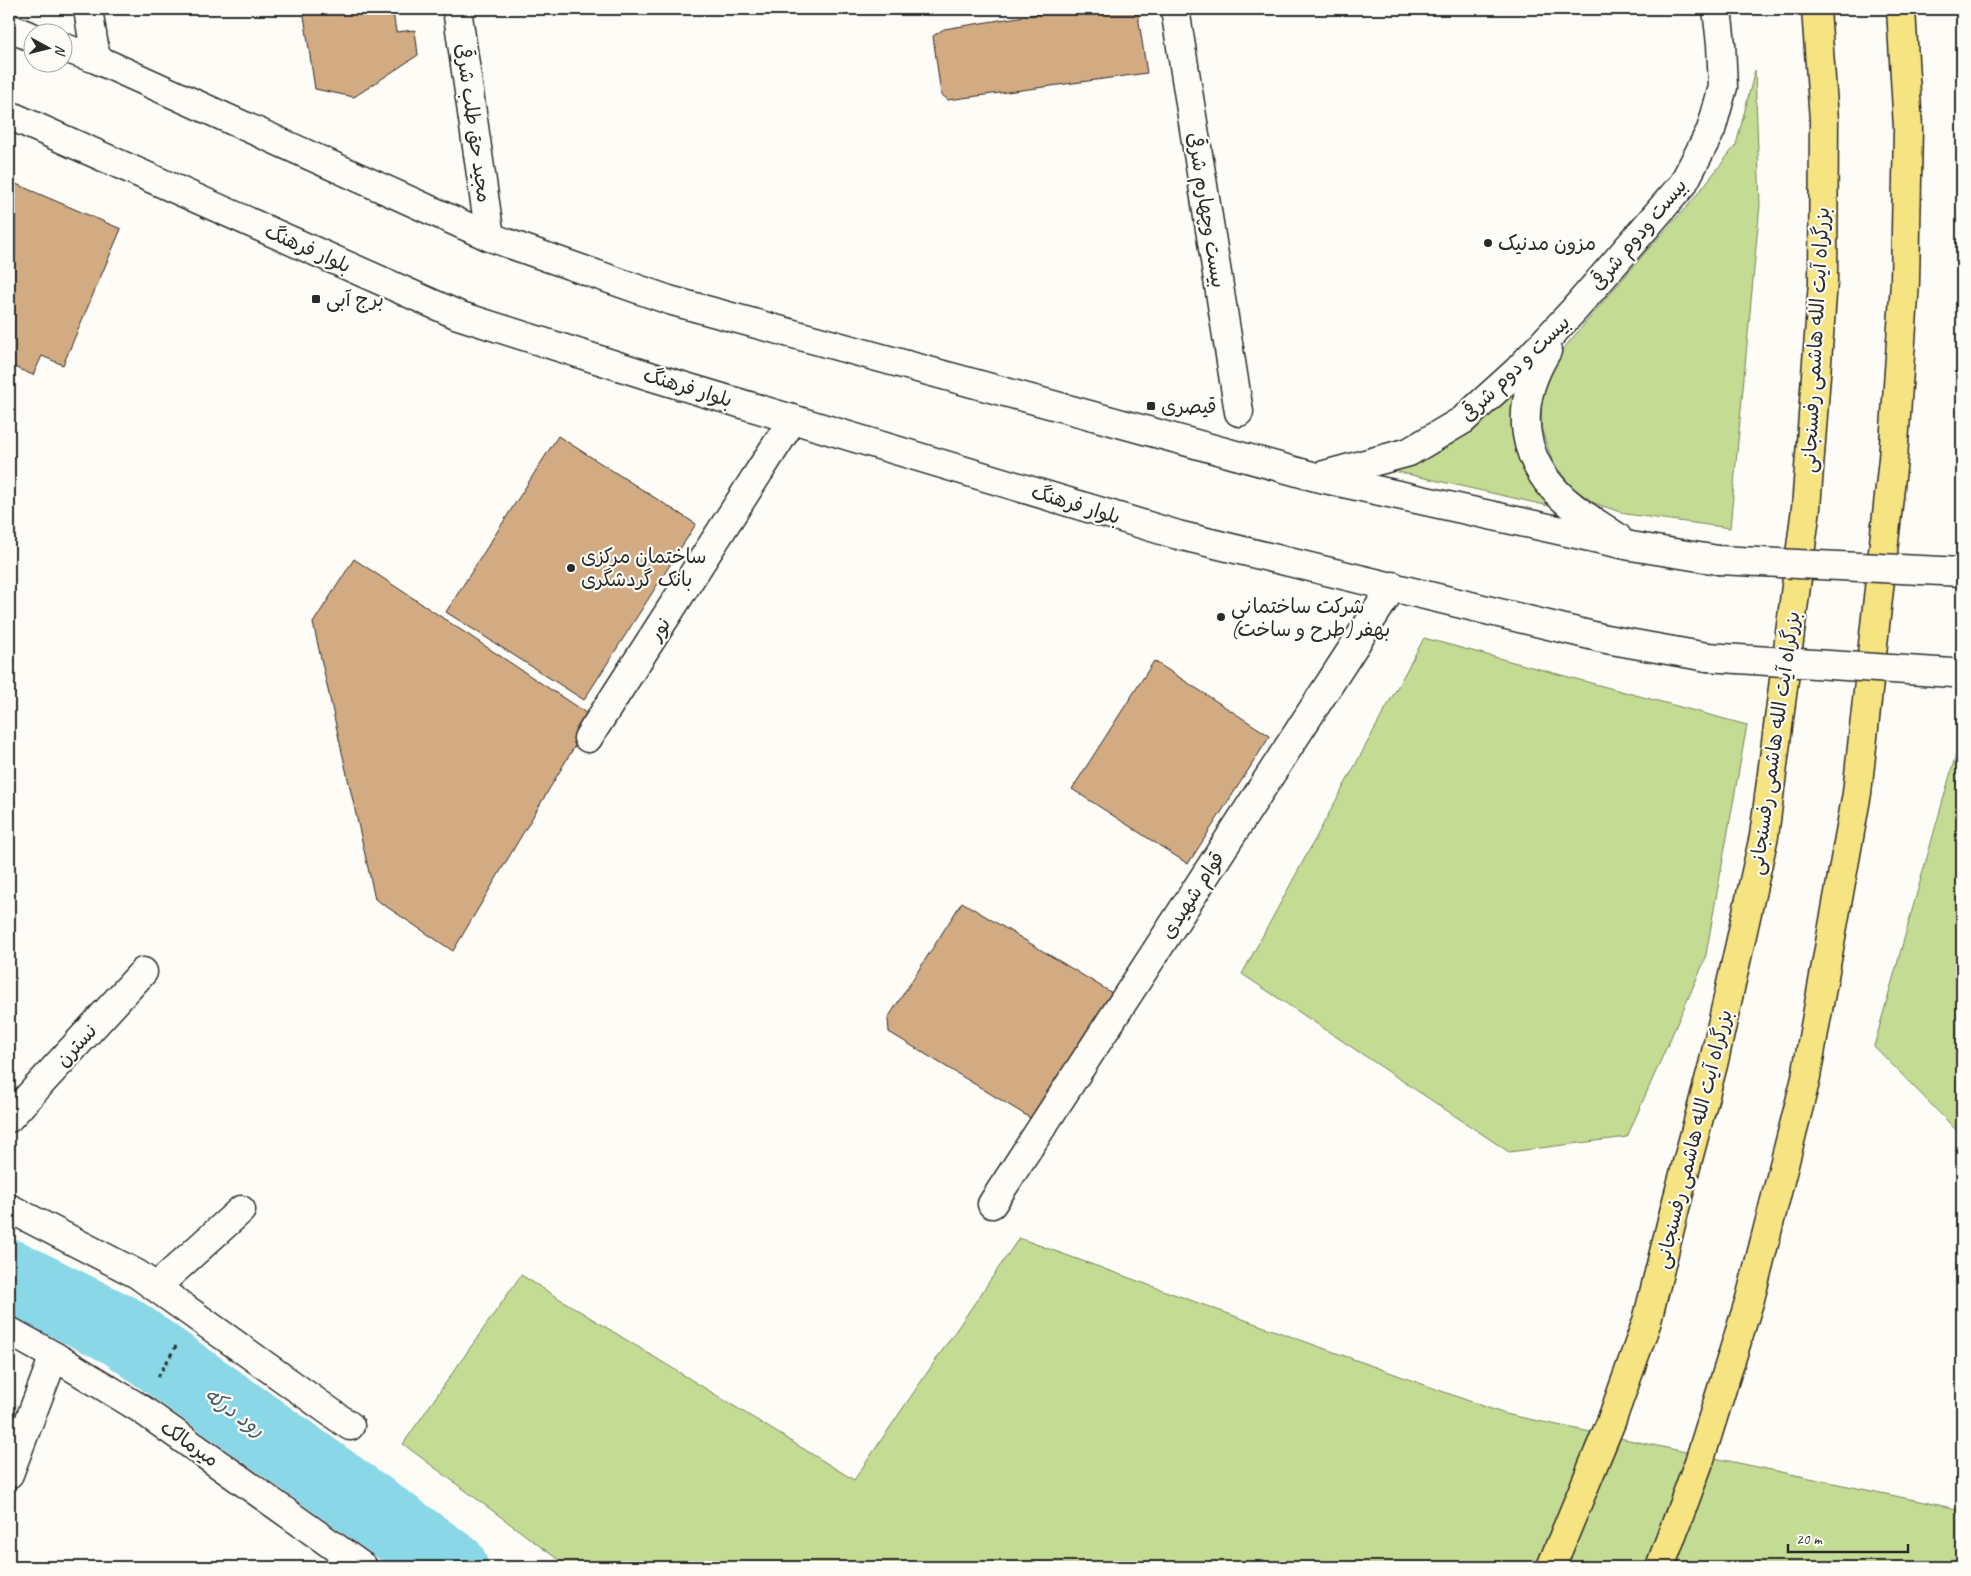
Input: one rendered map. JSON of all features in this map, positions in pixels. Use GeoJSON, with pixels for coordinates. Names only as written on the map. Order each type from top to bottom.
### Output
{"type":"FeatureCollection","features":[{"type":"Feature","properties":{"kind":"highway","name":"بزرگراه آیت الله هاشمی رفسنجانی"},"geometry":{"type":"LineString","coordinates":[[1551,1567],[1611,1422],[1647,1321],[1713,1065],[1764,836],[1806,508],[1823,282],[1824,120],[1816,9]]}},
{"type":"Feature","properties":{"kind":"highway"},"geometry":{"type":"LineString","coordinates":[[1660,1567],[1699,1462],[1750,1299],[1805,1082],[1857,793],[1893,459],[1905,282],[1908,128],[1901,9]]}},
{"type":"Feature","properties":{"kind":"street"},"geometry":{"type":"LineString","coordinates":[[88,9],[96,59]]}},
{"type":"Feature","properties":{"kind":"street","name":"مجید حق طلب شرقی"},"geometry":{"type":"LineString","coordinates":[[457,9],[490,237]]}},
{"type":"Feature","properties":{"kind":"street","name":"بیست وچهارم شرقی"},"geometry":{"type":"LineString","coordinates":[[1175,9],[1239,412]]}},
{"type":"Feature","properties":{"kind":"street","name":"بیست ودوم شرقی"},"geometry":{"type":"LineString","coordinates":[[1574,310],[1683,184],[1711,130],[1723,87],[1717,9]]}},
{"type":"Feature","properties":{"kind":"street"},"geometry":{"type":"LineString","coordinates":[[9,28],[22,33]]}},
{"type":"Feature","properties":{"kind":"street"},"geometry":{"type":"LineString","coordinates":[[72,51],[96,59],[490,237],[669,300],[1316,477],[1631,546],[1718,560],[1962,572]]}},
{"type":"Feature","properties":{"kind":"street","name":"بلوار فرهنگ"},"geometry":{"type":"LineString","coordinates":[[9,115],[458,315],[793,419],[1178,535],[1606,639],[1707,657],[1957,673]]}},
{"type":"Feature","properties":{"kind":"street"},"geometry":{"type":"LineString","coordinates":[[1574,310],[1532,378],[1525,412],[1528,444],[1540,473],[1553,488],[1573,507],[1631,546]]}},
{"type":"Feature","properties":{"kind":"street","name":"بیست و دوم شرقی"},"geometry":{"type":"LineString","coordinates":[[1316,477],[1410,452],[1463,420],[1517,371],[1574,310]]}},
{"type":"Feature","properties":{"kind":"street","name":"نور"},"geometry":{"type":"LineString","coordinates":[[588,738],[793,419]]}},
{"type":"Feature","properties":{"kind":"street","name":"قوام شهیدی"},"geometry":{"type":"LineString","coordinates":[[992,1204],[1393,586]]}},
{"type":"Feature","properties":{"kind":"street","name":"نسترن"},"geometry":{"type":"LineString","coordinates":[[9,1118],[143,972]]}},
{"type":"Feature","properties":{"kind":"street"},"geometry":{"type":"LineString","coordinates":[[9,1208],[136,1274],[350,1426]]}},
{"type":"Feature","properties":{"kind":"street"},"geometry":{"type":"LineString","coordinates":[[156,1288],[242,1210]]}},
{"type":"Feature","properties":{"kind":"street","name":"میرمالک"},"geometry":{"type":"LineString","coordinates":[[9,1331],[141,1409],[363,1567]]}},
{"type":"Feature","properties":{"kind":"street"},"geometry":{"type":"LineString","coordinates":[[9,1474],[54,1356]]}},
{"type":"Feature","properties":{"kind":"path"},"geometry":{"type":"LineString","coordinates":[[155,1381],[177,1345]]}},
{"type":"Feature","properties":{"kind":"green space"},"geometry":{"type":"Polygon","coordinates":[[[1755,70],[1760,204],[1730,528],[1626,514],[1594,503],[1572,487],[1553,463],[1541,428],[1542,395],[1558,355],[1692,201],[1736,145],[1755,70]]]}},
{"type":"Feature","properties":{"kind":"green space"},"geometry":{"type":"Polygon","coordinates":[[[1521,382],[1512,408],[1514,438],[1558,508],[1385,469],[1521,382]]]}},
{"type":"Feature","properties":{"kind":"green space"},"geometry":{"type":"Polygon","coordinates":[[[1424,638],[1747,725],[1705,960],[1627,1137],[1509,1152],[1242,974],[1424,638]]]}},
{"type":"Feature","properties":{"kind":"green space"},"geometry":{"type":"Polygon","coordinates":[[[1962,736],[1962,1136],[1874,1046],[1962,736]]]}},
{"type":"Feature","properties":{"kind":"green space"},"geometry":{"type":"Polygon","coordinates":[[[1019,1238],[1505,1414],[1962,1510],[1962,1567],[568,1567],[403,1444],[521,1275],[854,1480],[1019,1238]]]}},
{"type":"Feature","properties":{"kind":"building"},"geometry":{"type":"Polygon","coordinates":[[[303,9],[411,9],[393,12],[396,32],[415,30],[418,55],[354,97],[315,89],[303,9]]]}},
{"type":"Feature","properties":{"kind":"building"},"geometry":{"type":"Polygon","coordinates":[[[1069,9],[1137,9],[1147,73],[948,100],[941,94],[933,36],[944,29],[1069,9]]]}},
{"type":"Feature","properties":{"kind":"building"},"geometry":{"type":"Polygon","coordinates":[[[9,181],[121,229],[63,365],[42,356],[33,375],[9,365],[9,181]]]}},
{"type":"Feature","properties":{"kind":"building","name":"ساختمان مرکزی بانک گردشگری"},"geometry":{"type":"Polygon","coordinates":[[[558,436],[696,524],[584,700],[446,612],[558,436]]]}},
{"type":"Feature","properties":{"kind":"building"},"geometry":{"type":"Polygon","coordinates":[[[354,559],[592,717],[453,951],[375,899],[313,623],[354,559]]]}},
{"type":"Feature","properties":{"kind":"building"},"geometry":{"type":"Polygon","coordinates":[[[1154,661],[1270,736],[1188,864],[1072,789],[1154,661]]]}},
{"type":"Feature","properties":{"kind":"building"},"geometry":{"type":"Polygon","coordinates":[[[962,902],[1112,993],[1032,1119],[889,1032],[888,1018],[962,902]]]}},
{"type":"Feature","properties":{"kind":"waterway","name":"رود درکه"},"geometry":{"type":"LineString","coordinates":[[9,1275],[123,1332],[452,1567]]}},
{"type":"Feature","properties":{"kind":"place","name":"مزون مدنیک"},"geometry":{"type":"Point","coordinates":[1488,243]}},
{"type":"Feature","properties":{"kind":"place","name":"برج آبی"},"geometry":{"type":"Point","coordinates":[316,299]}},
{"type":"Feature","properties":{"kind":"place","name":"قیصری"},"geometry":{"type":"Point","coordinates":[1151,406]}},
{"type":"Feature","properties":{"kind":"place","name":"ساختمان مرکزی بانک گردشگری"},"geometry":{"type":"Point","coordinates":[571,568]}},
{"type":"Feature","properties":{"kind":"place","name":"شرکت ساختمانی بهفر (طرح و ساخت)"},"geometry":{"type":"Point","coordinates":[1221,617]}}]}
